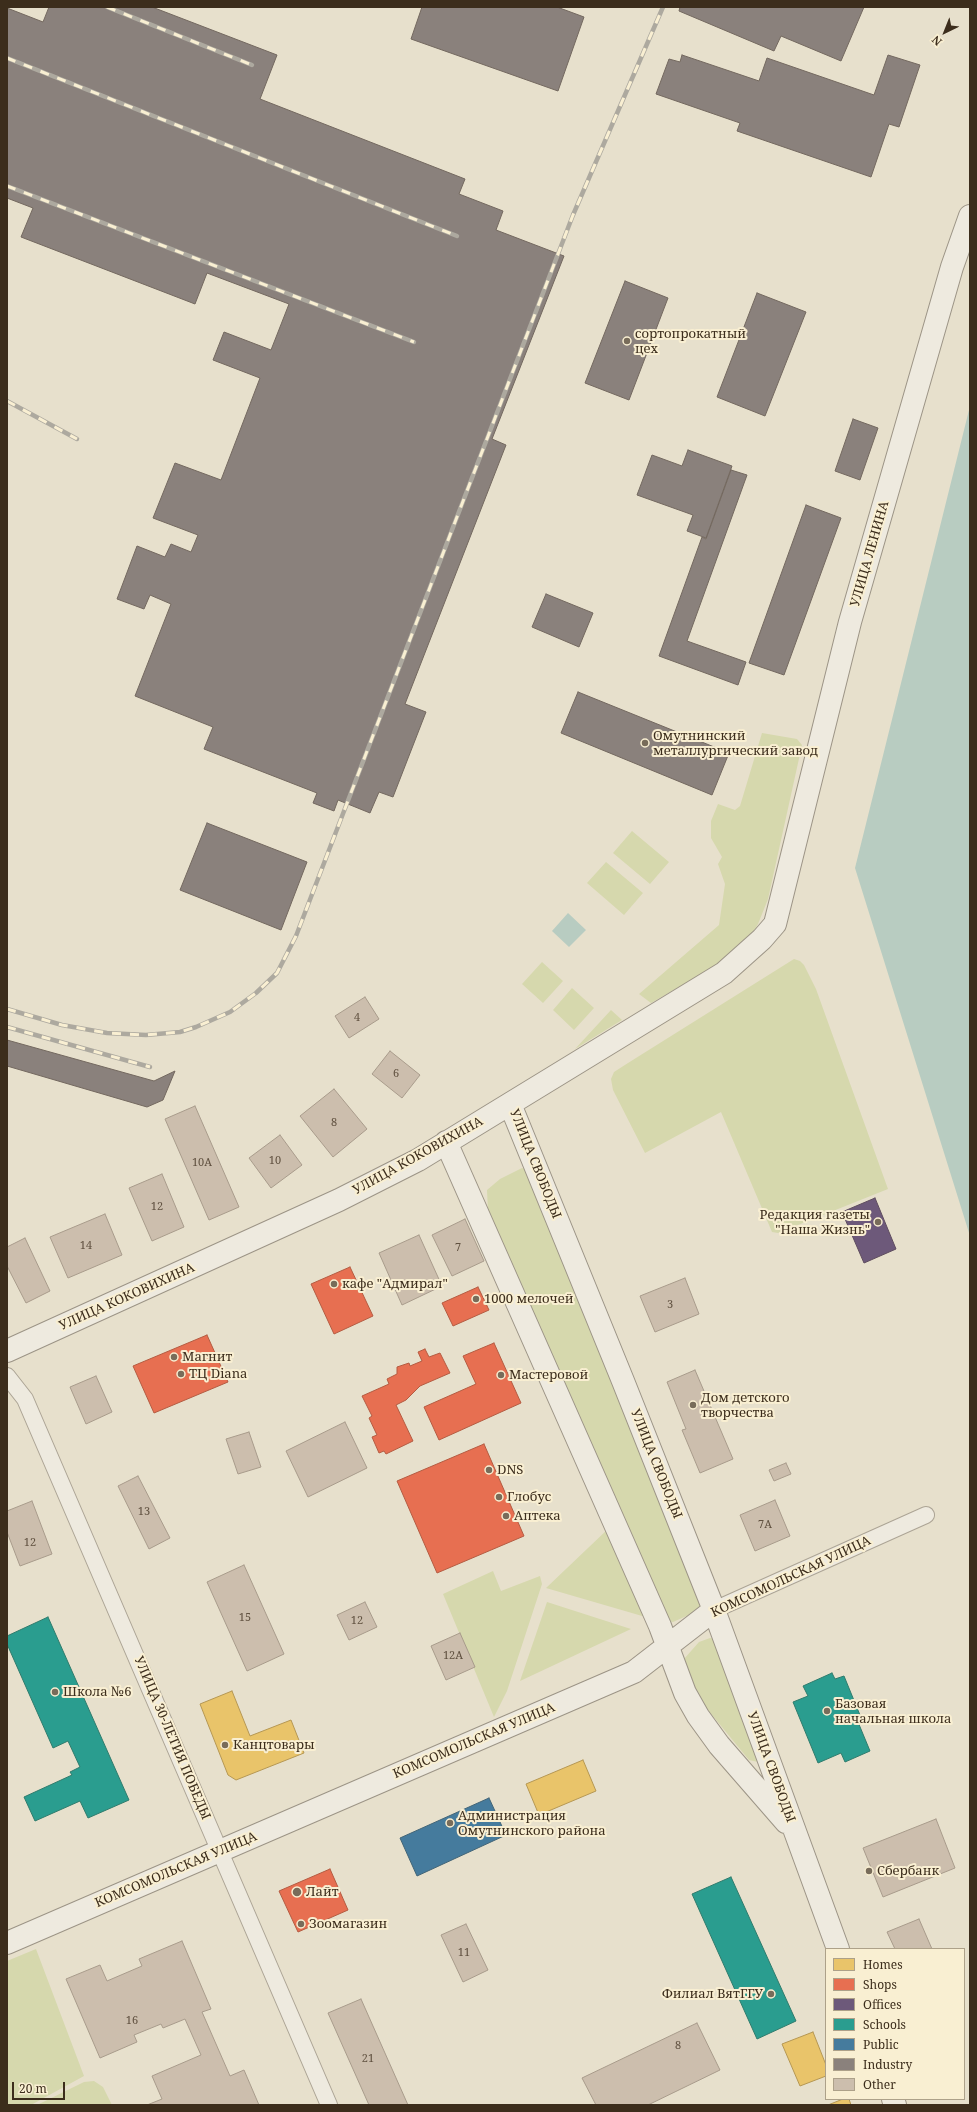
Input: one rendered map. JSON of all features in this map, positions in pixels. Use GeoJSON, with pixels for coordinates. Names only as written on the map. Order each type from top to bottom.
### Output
{"type":"FeatureCollection","features":[{"type":"Feature","properties":{"kind":"main road","name":"УЛИЦА ЛЕНИНА"},"geometry":{"type":"LineString","coordinates":[[783,897],[850,622],[952,267],[970,216]]}},
{"type":"Feature","properties":{"kind":"main road","name":"УЛИЦА КОКОВИХИНА"},"geometry":{"type":"LineString","coordinates":[[7,1351],[339,1200],[418,1160],[724,973],[762,939],[775,924],[783,897]]}},
{"type":"Feature","properties":{"kind":"main road","name":"УЛИЦА СВОБОДЫ"},"geometry":{"type":"LineString","coordinates":[[510,1104],[623,1381],[714,1610],[838,1948]]}},
{"type":"Feature","properties":{"kind":"main road","name":"УЛИЦА СВОБОДЫ"},"geometry":{"type":"LineString","coordinates":[[446,1142],[667,1646],[685,1693],[698,1716],[719,1745],[793,1828]]}},
{"type":"Feature","properties":{"kind":"main road","name":"КОМСОМОЛЬСКАЯ УЛИЦА"},"geometry":{"type":"LineString","coordinates":[[7,1943],[634,1672],[714,1610]]}},
{"type":"Feature","properties":{"kind":"street","name":"УЛИЦА 30-ЛЕТИЯ ПОБЕДЫ"},"geometry":{"type":"LineString","coordinates":[[7,1376],[25,1399],[221,1851],[329,2105]]}},
{"type":"Feature","properties":{"kind":"street","name":"КОМСОМОЛЬСКАЯ УЛИЦА"},"geometry":{"type":"LineString","coordinates":[[714,1610],[926,1515]]}},
{"type":"Feature","properties":{"kind":"green space"},"geometry":{"type":"Polygon","coordinates":[[[762,733],[797,739],[802,745],[768,899],[758,924],[749,939],[728,959],[651,1003],[639,994],[719,925],[725,884],[718,864],[722,857],[711,838],[711,821],[718,804],[735,810],[740,806],[762,733]]]}},
{"type":"Feature","properties":{"kind":"green space"},"geometry":{"type":"Polygon","coordinates":[[[632,831],[669,862],[650,884],[613,853],[632,831]]]}},
{"type":"Feature","properties":{"kind":"green space"},"geometry":{"type":"Polygon","coordinates":[[[606,862],[643,893],[624,915],[587,883],[606,862]]]}},
{"type":"Feature","properties":{"kind":"green space"},"geometry":{"type":"Polygon","coordinates":[[[794,959],[800,961],[804,965],[816,989],[888,1189],[778,1233],[772,1232],[721,1112],[645,1153],[613,1090],[611,1079],[614,1072],[794,959]]]}},
{"type":"Feature","properties":{"kind":"green space"},"geometry":{"type":"Polygon","coordinates":[[[542,962],[563,981],[543,1003],[522,984],[542,962]]]}},
{"type":"Feature","properties":{"kind":"green space"},"geometry":{"type":"Polygon","coordinates":[[[572,988],[594,1008],[574,1030],[553,1010],[572,988]]]}},
{"type":"Feature","properties":{"kind":"green space"},"geometry":{"type":"Polygon","coordinates":[[[611,1010],[622,1020],[575,1049],[611,1010]]]}},
{"type":"Feature","properties":{"kind":"green space"},"geometry":{"type":"Polygon","coordinates":[[[522,1168],[527,1170],[706,1604],[700,1610],[673,1622],[666,1621],[488,1211],[487,1190],[500,1179],[522,1168]]]}},
{"type":"Feature","properties":{"kind":"green space"},"geometry":{"type":"Polygon","coordinates":[[[609,1528],[649,1618],[546,1588],[609,1528]]]}},
{"type":"Feature","properties":{"kind":"green space"},"geometry":{"type":"Polygon","coordinates":[[[493,1571],[501,1591],[540,1576],[542,1584],[507,1691],[494,1717],[443,1594],[493,1571]]]}},
{"type":"Feature","properties":{"kind":"green space"},"geometry":{"type":"Polygon","coordinates":[[[547,1602],[631,1629],[520,1681],[547,1602]]]}},
{"type":"Feature","properties":{"kind":"green space"},"geometry":{"type":"Polygon","coordinates":[[[710,1638],[716,1639],[760,1758],[758,1762],[749,1760],[703,1704],[686,1669],[684,1659],[699,1642],[710,1638]]]}},
{"type":"Feature","properties":{"kind":"green space"},"geometry":{"type":"Polygon","coordinates":[[[36,1949],[84,2076],[31,2105],[7,2105],[7,1961],[36,1949]]]}},
{"type":"Feature","properties":{"kind":"green space"},"geometry":{"type":"Polygon","coordinates":[[[94,2081],[103,2087],[112,2105],[37,2105],[84,2082],[94,2081]]]}},
{"type":"Feature","properties":{"kind":"shaded area"},"geometry":{"type":"Polygon","coordinates":[[[970,406],[970,1236],[855,868],[970,406]]]}},
{"type":"Feature","properties":{"kind":"shaded area"},"geometry":{"type":"Polygon","coordinates":[[[568,913],[586,930],[569,947],[552,931],[568,913]]]}},
{"type":"Feature","properties":{"kind":"building: Homes"},"geometry":{"type":"Polygon","coordinates":[[[232,1691],[250,1736],[291,1720],[304,1753],[236,1780],[228,1775],[200,1704],[232,1691]]]}},
{"type":"Feature","properties":{"kind":"building: Homes"},"geometry":{"type":"Polygon","coordinates":[[[583,1760],[596,1791],[539,1815],[526,1784],[583,1760]]]}},
{"type":"Feature","properties":{"kind":"building: Homes"},"geometry":{"type":"Polygon","coordinates":[[[813,2032],[825,2062],[825,2076],[800,2086],[782,2044],[813,2032]]]}},
{"type":"Feature","properties":{"kind":"building: Homes"},"geometry":{"type":"Polygon","coordinates":[[[840,2100],[849,2100],[851,2105],[828,2105],[840,2100]]]}},
{"type":"Feature","properties":{"kind":"building: Shops"},"geometry":{"type":"Polygon","coordinates":[[[350,1267],[373,1316],[334,1334],[311,1284],[350,1267]]]}},
{"type":"Feature","properties":{"kind":"building: Shops"},"geometry":{"type":"Polygon","coordinates":[[[478,1287],[489,1310],[453,1326],[442,1303],[478,1287]]]}},
{"type":"Feature","properties":{"kind":"building: Shops","name":"ТЦ Diana"},"geometry":{"type":"Polygon","coordinates":[[[207,1335],[228,1382],[154,1413],[133,1366],[207,1335]]]}},
{"type":"Feature","properties":{"kind":"building: Shops"},"geometry":{"type":"Polygon","coordinates":[[[494,1343],[521,1403],[439,1440],[424,1407],[476,1384],[463,1356],[494,1343]]]}},
{"type":"Feature","properties":{"kind":"building: Shops"},"geometry":{"type":"Polygon","coordinates":[[[425,1349],[429,1357],[440,1353],[450,1373],[420,1386],[406,1400],[396,1405],[413,1441],[386,1454],[384,1451],[379,1453],[372,1437],[377,1435],[369,1418],[372,1416],[362,1396],[389,1384],[387,1379],[397,1374],[397,1367],[409,1363],[410,1366],[422,1361],[418,1352],[425,1349]]]}},
{"type":"Feature","properties":{"kind":"building: Shops"},"geometry":{"type":"Polygon","coordinates":[[[484,1444],[524,1536],[437,1573],[397,1481],[484,1444]]]}},
{"type":"Feature","properties":{"kind":"building: Shops"},"geometry":{"type":"Polygon","coordinates":[[[330,1869],[348,1910],[298,1932],[279,1891],[330,1869]]]}},
{"type":"Feature","properties":{"kind":"building: Offices"},"geometry":{"type":"Polygon","coordinates":[[[875,1198],[896,1249],[864,1263],[842,1212],[875,1198]]]}},
{"type":"Feature","properties":{"kind":"building: Schools","name":"Школа №6"},"geometry":{"type":"Polygon","coordinates":[[[48,1617],[129,1800],[88,1818],[80,1801],[35,1821],[24,1797],[72,1775],[70,1772],[80,1767],[68,1741],[53,1748],[7,1644],[7,1636],[48,1617]]]}},
{"type":"Feature","properties":{"kind":"building: Schools","name":"Базовая начальная школа"},"geometry":{"type":"Polygon","coordinates":[[[832,1673],[835,1679],[844,1676],[862,1720],[858,1722],[870,1751],[845,1762],[841,1753],[818,1763],[793,1702],[808,1696],[803,1686],[832,1673]]]}},
{"type":"Feature","properties":{"kind":"building: Schools"},"geometry":{"type":"Polygon","coordinates":[[[731,1877],[796,2021],[757,2039],[692,1894],[731,1877]]]}},
{"type":"Feature","properties":{"kind":"building: Public"},"geometry":{"type":"Polygon","coordinates":[[[489,1798],[506,1835],[417,1876],[400,1838],[489,1798]]]}},
{"type":"Feature","properties":{"kind":"building: Industry"},"geometry":{"type":"Polygon","coordinates":[[[49,7],[152,7],[277,55],[260,99],[465,179],[459,194],[503,211],[496,230],[564,256],[492,439],[506,445],[405,704],[426,712],[393,797],[379,792],[370,813],[338,800],[334,811],[313,803],[317,793],[204,749],[213,727],[135,696],[171,604],[150,595],[144,609],[117,599],[137,546],[165,557],[171,544],[191,552],[198,535],[153,518],[175,463],[221,480],[260,378],[213,360],[224,332],[271,350],[289,304],[207,273],[195,304],[21,237],[33,208],[7,198],[7,8],[43,22],[49,7]]]}},
{"type":"Feature","properties":{"kind":"building: Industry"},"geometry":{"type":"Polygon","coordinates":[[[422,7],[557,7],[584,17],[558,91],[411,39],[422,7]]]}},
{"type":"Feature","properties":{"kind":"building: Industry"},"geometry":{"type":"Polygon","coordinates":[[[680,7],[864,7],[841,61],[781,36],[774,51],[679,11],[680,7]]]}},
{"type":"Feature","properties":{"kind":"building: Industry"},"geometry":{"type":"Polygon","coordinates":[[[682,55],[759,81],[767,58],[874,95],[888,55],[920,65],[899,127],[889,124],[871,177],[737,131],[740,123],[656,94],[669,59],[680,62],[682,55]]]}},
{"type":"Feature","properties":{"kind":"building: Industry","name":"сортопрокатный цех"},"geometry":{"type":"Polygon","coordinates":[[[625,281],[668,298],[629,400],[585,383],[625,281]]]}},
{"type":"Feature","properties":{"kind":"building: Industry"},"geometry":{"type":"Polygon","coordinates":[[[757,293],[806,312],[765,416],[717,397],[757,293]]]}},
{"type":"Feature","properties":{"kind":"building: Industry"},"geometry":{"type":"Polygon","coordinates":[[[853,419],[878,428],[860,480],[835,471],[853,419]]]}},
{"type":"Feature","properties":{"kind":"building: Industry"},"geometry":{"type":"Polygon","coordinates":[[[688,450],[732,466],[706,538],[687,531],[693,515],[637,495],[652,455],[682,466],[688,450]]]}},
{"type":"Feature","properties":{"kind":"building: Industry"},"geometry":{"type":"Polygon","coordinates":[[[731,470],[747,475],[687,641],[746,662],[738,685],[659,656],[702,537],[706,539],[731,470]]]}},
{"type":"Feature","properties":{"kind":"building: Industry"},"geometry":{"type":"Polygon","coordinates":[[[806,505],[841,518],[784,675],[749,663],[806,505]]]}},
{"type":"Feature","properties":{"kind":"building: Industry"},"geometry":{"type":"Polygon","coordinates":[[[546,594],[593,613],[579,647],[532,627],[546,594]]]}},
{"type":"Feature","properties":{"kind":"building: Industry","name":"Омутнинский металлургический завод"},"geometry":{"type":"Polygon","coordinates":[[[578,692],[729,753],[712,795],[561,733],[578,692]]]}},
{"type":"Feature","properties":{"kind":"building: Industry"},"geometry":{"type":"Polygon","coordinates":[[[207,823],[307,862],[281,930],[180,890],[207,823]]]}},
{"type":"Feature","properties":{"kind":"building: Industry"},"geometry":{"type":"Polygon","coordinates":[[[7,1040],[154,1081],[175,1071],[163,1100],[147,1107],[7,1066],[7,1040]]]}},
{"type":"Feature","properties":{"kind":"building: Other"},"geometry":{"type":"Polygon","coordinates":[[[365,997],[379,1019],[349,1038],[335,1016],[365,997]]]}},
{"type":"Feature","properties":{"kind":"building: Other"},"geometry":{"type":"Polygon","coordinates":[[[390,1051],[420,1075],[402,1098],[372,1074],[390,1051]]]}},
{"type":"Feature","properties":{"kind":"building: Other"},"geometry":{"type":"Polygon","coordinates":[[[334,1089],[367,1129],[333,1157],[300,1116],[334,1089]]]}},
{"type":"Feature","properties":{"kind":"building: Other"},"geometry":{"type":"Polygon","coordinates":[[[195,1106],[239,1207],[209,1220],[165,1119],[195,1106]]]}},
{"type":"Feature","properties":{"kind":"building: Other"},"geometry":{"type":"Polygon","coordinates":[[[280,1135],[302,1165],[271,1188],[249,1158],[280,1135]]]}},
{"type":"Feature","properties":{"kind":"building: Other"},"geometry":{"type":"Polygon","coordinates":[[[162,1174],[184,1227],[152,1241],[129,1188],[162,1174]]]}},
{"type":"Feature","properties":{"kind":"building: Other"},"geometry":{"type":"Polygon","coordinates":[[[105,1214],[122,1255],[68,1278],[50,1237],[105,1214]]]}},
{"type":"Feature","properties":{"kind":"building: Other"},"geometry":{"type":"Polygon","coordinates":[[[465,1219],[484,1261],[452,1276],[432,1235],[465,1219]]]}},
{"type":"Feature","properties":{"kind":"building: Other"},"geometry":{"type":"Polygon","coordinates":[[[419,1235],[442,1286],[402,1305],[379,1253],[419,1235]]]}},
{"type":"Feature","properties":{"kind":"building: Other"},"geometry":{"type":"Polygon","coordinates":[[[25,1238],[50,1291],[26,1303],[7,1266],[7,1247],[25,1238]]]}},
{"type":"Feature","properties":{"kind":"building: Other"},"geometry":{"type":"Polygon","coordinates":[[[685,1278],[699,1314],[655,1332],[640,1296],[685,1278]]]}},
{"type":"Feature","properties":{"kind":"building: Other","name":"Дом детского творчества"},"geometry":{"type":"Polygon","coordinates":[[[695,1370],[733,1459],[700,1473],[682,1430],[686,1429],[667,1382],[695,1370]]]}},
{"type":"Feature","properties":{"kind":"building: Other"},"geometry":{"type":"Polygon","coordinates":[[[96,1376],[112,1412],[86,1424],[70,1387],[96,1376]]]}},
{"type":"Feature","properties":{"kind":"building: Other"},"geometry":{"type":"Polygon","coordinates":[[[345,1422],[367,1468],[308,1497],[286,1451],[345,1422]]]}},
{"type":"Feature","properties":{"kind":"building: Other"},"geometry":{"type":"Polygon","coordinates":[[[249,1432],[261,1467],[238,1474],[226,1439],[249,1432]]]}},
{"type":"Feature","properties":{"kind":"building: Other"},"geometry":{"type":"Polygon","coordinates":[[[786,1463],[791,1474],[774,1481],[769,1470],[786,1463]]]}},
{"type":"Feature","properties":{"kind":"building: Other"},"geometry":{"type":"Polygon","coordinates":[[[138,1476],[170,1538],[149,1549],[118,1486],[138,1476]]]}},
{"type":"Feature","properties":{"kind":"building: Other"},"geometry":{"type":"Polygon","coordinates":[[[775,1500],[790,1536],[755,1551],[740,1515],[775,1500]]]}},
{"type":"Feature","properties":{"kind":"building: Other"},"geometry":{"type":"Polygon","coordinates":[[[32,1501],[52,1554],[20,1566],[7,1532],[7,1511],[32,1501]]]}},
{"type":"Feature","properties":{"kind":"building: Other"},"geometry":{"type":"Polygon","coordinates":[[[244,1565],[284,1654],[247,1671],[207,1582],[244,1565]]]}},
{"type":"Feature","properties":{"kind":"building: Other"},"geometry":{"type":"Polygon","coordinates":[[[365,1602],[377,1627],[349,1640],[337,1615],[365,1602]]]}},
{"type":"Feature","properties":{"kind":"building: Other"},"geometry":{"type":"Polygon","coordinates":[[[460,1633],[475,1667],[446,1680],[431,1646],[460,1633]]]}},
{"type":"Feature","properties":{"kind":"building: Other"},"geometry":{"type":"Polygon","coordinates":[[[936,1819],[955,1868],[883,1897],[863,1848],[936,1819]]]}},
{"type":"Feature","properties":{"kind":"building: Other"},"geometry":{"type":"Polygon","coordinates":[[[919,1919],[932,1948],[895,1948],[887,1932],[919,1919]]]}},
{"type":"Feature","properties":{"kind":"building: Other"},"geometry":{"type":"Polygon","coordinates":[[[466,1924],[488,1970],[463,1982],[441,1935],[466,1924]]]}},
{"type":"Feature","properties":{"kind":"building: Other"},"geometry":{"type":"Polygon","coordinates":[[[182,1941],[211,2009],[202,2012],[230,2076],[244,2070],[259,2105],[147,2105],[162,2099],[152,2076],[201,2055],[185,2019],[163,2028],[161,2024],[134,2035],[137,2042],[100,2058],[66,1979],[100,1965],[107,1981],[142,1966],[139,1959],[182,1941]]]}},
{"type":"Feature","properties":{"kind":"building: Other"},"geometry":{"type":"Polygon","coordinates":[[[361,1999],[408,2105],[369,2105],[328,2013],[361,1999]]]}},
{"type":"Feature","properties":{"kind":"building: Other"},"geometry":{"type":"Polygon","coordinates":[[[697,2023],[720,2070],[648,2105],[596,2105],[582,2078],[697,2023]]]}},
{"type":"Feature","properties":{"kind":"railway"},"geometry":{"type":"LineString","coordinates":[[107,7],[252,65]]}},
{"type":"Feature","properties":{"kind":"railway"},"geometry":{"type":"LineString","coordinates":[[7,1009],[62,1025],[107,1033],[146,1035],[180,1032],[196,1027],[230,1012],[256,993],[277,973],[296,936],[573,215],[663,7]]}},
{"type":"Feature","properties":{"kind":"railway"},"geometry":{"type":"LineString","coordinates":[[7,58],[457,236]]}},
{"type":"Feature","properties":{"kind":"railway"},"geometry":{"type":"LineString","coordinates":[[7,186],[414,342]]}},
{"type":"Feature","properties":{"kind":"railway"},"geometry":{"type":"LineString","coordinates":[[7,401],[77,439]]}},
{"type":"Feature","properties":{"kind":"railway"},"geometry":{"type":"LineString","coordinates":[[7,1027],[150,1067]]}},
{"type":"Feature","properties":{"kind":"place","name":"сортопрокатный цех"},"geometry":{"type":"Point","coordinates":[627,341]}},
{"type":"Feature","properties":{"kind":"place","name":"Омутнинский металлургический завод"},"geometry":{"type":"Point","coordinates":[645,743]}},
{"type":"Feature","properties":{"kind":"place","name":"Редакция газеты \"Наша Жизнь\""},"geometry":{"type":"Point","coordinates":[878,1222]}},
{"type":"Feature","properties":{"kind":"place","name":"кафе \"Адмирал\""},"geometry":{"type":"Point","coordinates":[334,1284]}},
{"type":"Feature","properties":{"kind":"place","name":"1000 мелочей"},"geometry":{"type":"Point","coordinates":[476,1299]}},
{"type":"Feature","properties":{"kind":"place","name":"Магнит"},"geometry":{"type":"Point","coordinates":[174,1357]}},
{"type":"Feature","properties":{"kind":"place","name":"ТЦ Diana"},"geometry":{"type":"Point","coordinates":[181,1374]}},
{"type":"Feature","properties":{"kind":"place","name":"Мастеровой"},"geometry":{"type":"Point","coordinates":[501,1375]}},
{"type":"Feature","properties":{"kind":"place","name":"Дом детского творчества"},"geometry":{"type":"Point","coordinates":[693,1405]}},
{"type":"Feature","properties":{"kind":"place","name":"DNS"},"geometry":{"type":"Point","coordinates":[489,1470]}},
{"type":"Feature","properties":{"kind":"place","name":"Глобус"},"geometry":{"type":"Point","coordinates":[499,1497]}},
{"type":"Feature","properties":{"kind":"place","name":"Аптека"},"geometry":{"type":"Point","coordinates":[506,1516]}},
{"type":"Feature","properties":{"kind":"place","name":"Школа №6"},"geometry":{"type":"Point","coordinates":[55,1692]}},
{"type":"Feature","properties":{"kind":"place","name":"Базовая начальная школа"},"geometry":{"type":"Point","coordinates":[827,1711]}},
{"type":"Feature","properties":{"kind":"place","name":"Канцтовары"},"geometry":{"type":"Point","coordinates":[225,1745]}},
{"type":"Feature","properties":{"kind":"place","name":"Администрация Омутнинского района"},"geometry":{"type":"Point","coordinates":[450,1823]}},
{"type":"Feature","properties":{"kind":"place","name":"Сбербанк"},"geometry":{"type":"Point","coordinates":[869,1871]}},
{"type":"Feature","properties":{"kind":"place","name":"Лайт"},"geometry":{"type":"Point","coordinates":[297,1892]}},
{"type":"Feature","properties":{"kind":"place","name":"Зоомагазин"},"geometry":{"type":"Point","coordinates":[301,1924]}},
{"type":"Feature","properties":{"kind":"place","name":"Филиал ВятГГУ"},"geometry":{"type":"Point","coordinates":[771,1994]}}]}
